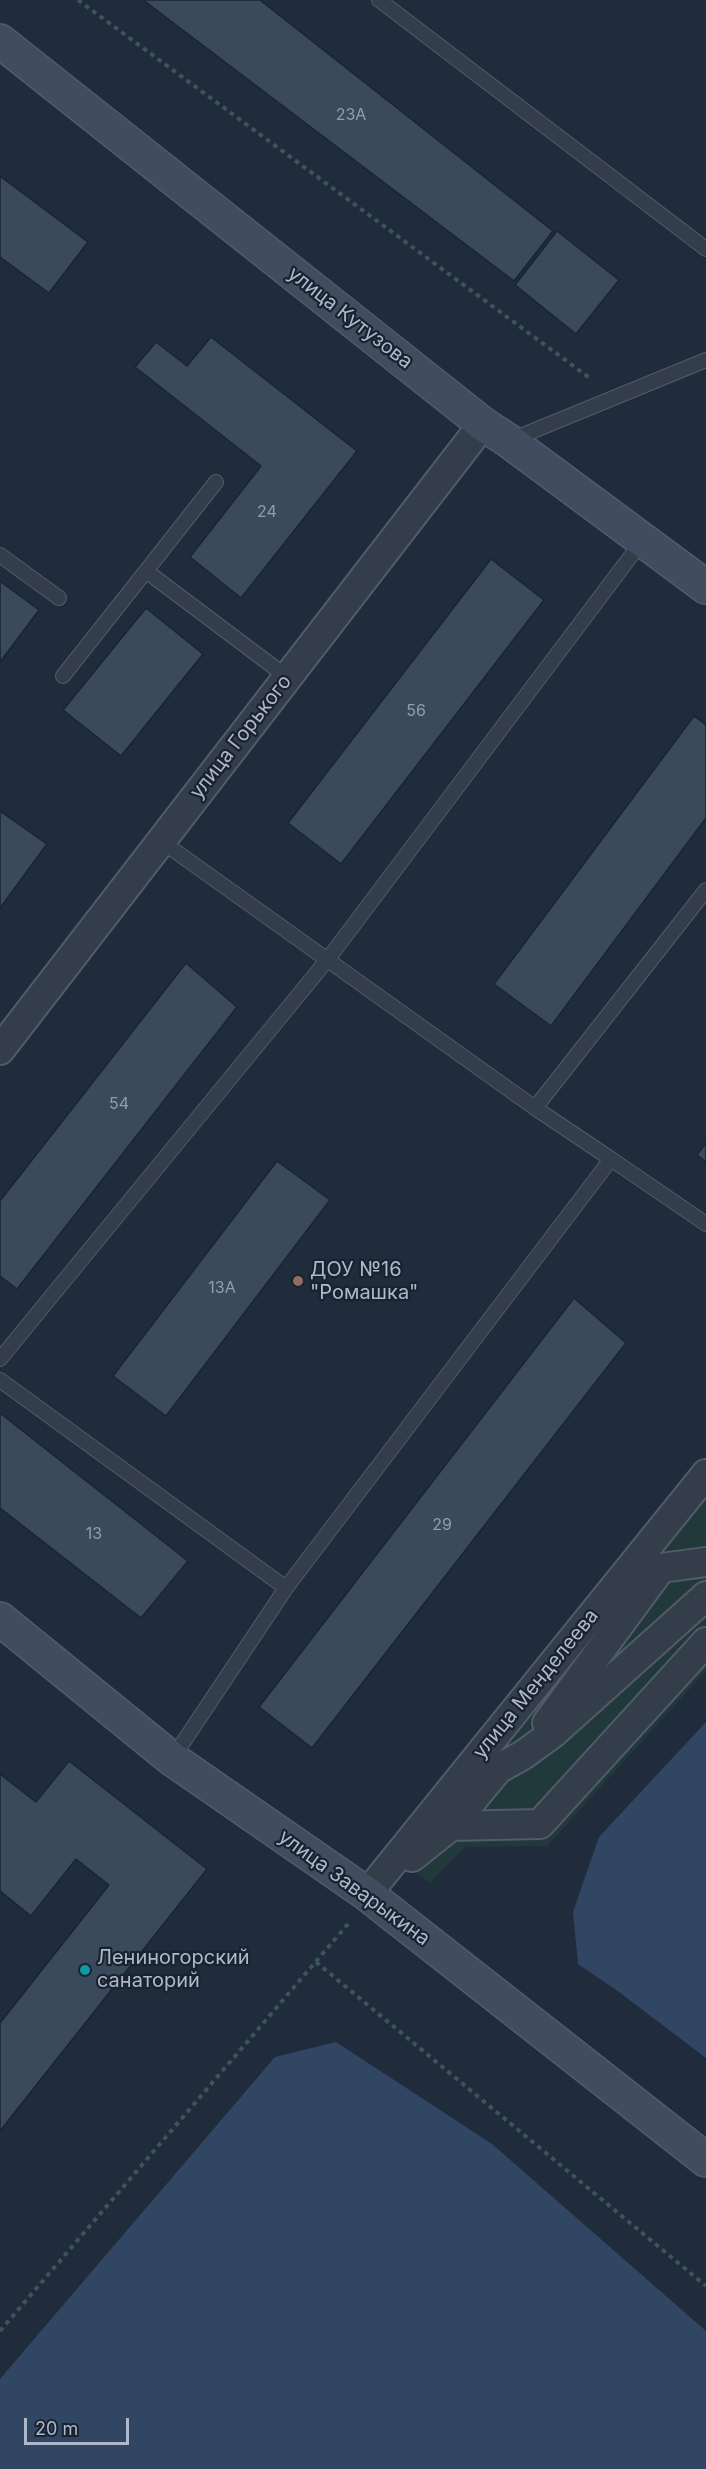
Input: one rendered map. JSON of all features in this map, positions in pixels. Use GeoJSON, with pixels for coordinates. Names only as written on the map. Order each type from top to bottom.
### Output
{"type":"FeatureCollection","features":[{"type":"Feature","properties":{"kind":"street","name":"улица Кутузова"},"geometry":{"type":"LineString","coordinates":[[0,41],[496,432],[706,587]]}},
{"type":"Feature","properties":{"kind":"street","name":"улица Горького"},"geometry":{"type":"LineString","coordinates":[[0,1050],[287,678],[496,432]]}},
{"type":"Feature","properties":{"kind":"street","name":"улица Менделеева"},"geometry":{"type":"LineString","coordinates":[[367,1894],[706,1474]]}},
{"type":"Feature","properties":{"kind":"street"},"geometry":{"type":"LineString","coordinates":[[523,1755],[661,1568],[706,1562]]}},
{"type":"Feature","properties":{"kind":"street"},"geometry":{"type":"LineString","coordinates":[[367,1894],[451,1826],[498,1769],[523,1755],[552,1734],[706,1596]]}},
{"type":"Feature","properties":{"kind":"street","name":"улица Заварыкина"},"geometry":{"type":"LineString","coordinates":[[0,1618],[172,1759],[367,1894],[706,2160]]}},
{"type":"Feature","properties":{"kind":"street"},"geometry":{"type":"LineString","coordinates":[[451,1826],[540,1824],[706,1642]]}},
{"type":"Feature","properties":{"kind":"lane"},"geometry":{"type":"LineString","coordinates":[[379,0],[706,249]]}},
{"type":"Feature","properties":{"kind":"lane"},"geometry":{"type":"LineString","coordinates":[[496,432],[616,397],[706,360]]}},
{"type":"Feature","properties":{"kind":"lane"},"geometry":{"type":"LineString","coordinates":[[63,676],[216,482]]}},
{"type":"Feature","properties":{"kind":"lane"},"geometry":{"type":"LineString","coordinates":[[0,1359],[328,959],[643,540]]}},
{"type":"Feature","properties":{"kind":"lane"},"geometry":{"type":"LineString","coordinates":[[0,555],[59,598]]}},
{"type":"Feature","properties":{"kind":"lane"},"geometry":{"type":"LineString","coordinates":[[146,571],[287,678]]}},
{"type":"Feature","properties":{"kind":"lane"},"geometry":{"type":"LineString","coordinates":[[161,841],[535,1108],[706,1224]]}},
{"type":"Feature","properties":{"kind":"lane"},"geometry":{"type":"LineString","coordinates":[[535,1108],[706,890]]}},
{"type":"Feature","properties":{"kind":"lane"},"geometry":{"type":"LineString","coordinates":[[172,1759],[286,1588],[611,1159]]}},
{"type":"Feature","properties":{"kind":"lane"},"geometry":{"type":"LineString","coordinates":[[0,1380],[286,1588]]}},
{"type":"Feature","properties":{"kind":"path"},"geometry":{"type":"LineString","coordinates":[[78,0],[616,397]]}},
{"type":"Feature","properties":{"kind":"path"},"geometry":{"type":"LineString","coordinates":[[0,2331],[212,2080],[342,1933]]}},
{"type":"Feature","properties":{"kind":"path"},"geometry":{"type":"LineString","coordinates":[[316,1962],[706,2286]]}},
{"type":"Feature","properties":{"kind":"green space"},"geometry":{"type":"Polygon","coordinates":[[[706,1489],[706,1671],[547,1846],[465,1847],[430,1883],[393,1856],[706,1489]]]}},
{"type":"Feature","properties":{"kind":"water"},"geometry":{"type":"Polygon","coordinates":[[[706,1722],[706,2058],[578,1964],[573,1912],[599,1837],[706,1722]]]}},
{"type":"Feature","properties":{"kind":"water"},"geometry":{"type":"Polygon","coordinates":[[[336,2042],[492,2144],[706,2331],[706,2469],[0,2469],[0,2379],[275,2057],[336,2042]]]}},
{"type":"Feature","properties":{"kind":"building"},"geometry":{"type":"Polygon","coordinates":[[[143,0],[260,0],[553,231],[514,281],[143,0]]]}},
{"type":"Feature","properties":{"kind":"building"},"geometry":{"type":"Polygon","coordinates":[[[0,176],[88,242],[49,293],[0,257],[0,176]]]}},
{"type":"Feature","properties":{"kind":"building"},"geometry":{"type":"Polygon","coordinates":[[[557,231],[619,280],[576,334],[515,285],[557,231]]]}},
{"type":"Feature","properties":{"kind":"building"},"geometry":{"type":"Polygon","coordinates":[[[211,337],[357,451],[241,598],[190,557],[261,466],[135,367],[156,342],[187,366],[211,337]]]}},
{"type":"Feature","properties":{"kind":"building"},"geometry":{"type":"Polygon","coordinates":[[[491,559],[544,600],[341,864],[288,823],[491,559]]]}},
{"type":"Feature","properties":{"kind":"building"},"geometry":{"type":"Polygon","coordinates":[[[0,581],[39,610],[0,662],[0,581]]]}},
{"type":"Feature","properties":{"kind":"building"},"geometry":{"type":"Polygon","coordinates":[[[146,608],[203,654],[121,756],[63,710],[146,608]]]}},
{"type":"Feature","properties":{"kind":"building"},"geometry":{"type":"Polygon","coordinates":[[[694,716],[706,725],[706,818],[551,1026],[494,984],[694,716]]]}},
{"type":"Feature","properties":{"kind":"building"},"geometry":{"type":"Polygon","coordinates":[[[0,811],[47,844],[0,908],[0,811]]]}},
{"type":"Feature","properties":{"kind":"building"},"geometry":{"type":"Polygon","coordinates":[[[186,963],[237,1007],[17,1289],[0,1276],[0,1201],[186,963]]]}},
{"type":"Feature","properties":{"kind":"building"},"geometry":{"type":"Polygon","coordinates":[[[706,1143],[706,1162],[697,1155],[706,1143]]]}},
{"type":"Feature","properties":{"kind":"building"},"geometry":{"type":"Polygon","coordinates":[[[277,1161],[330,1200],[166,1416],[113,1376],[277,1161]]]}},
{"type":"Feature","properties":{"kind":"building"},"geometry":{"type":"Polygon","coordinates":[[[574,1298],[626,1343],[312,1748],[259,1707],[574,1298]]]}},
{"type":"Feature","properties":{"kind":"building"},"geometry":{"type":"Polygon","coordinates":[[[0,1413],[188,1561],[141,1618],[0,1508],[0,1413]]]}},
{"type":"Feature","properties":{"kind":"building","name":"Лениногорский санаторий"},"geometry":{"type":"Polygon","coordinates":[[[69,1761],[207,1869],[0,2131],[0,2023],[109,1885],[76,1859],[31,1916],[0,1891],[0,1774],[36,1802],[69,1761]]]}},
{"type":"Feature","properties":{"kind":"place","name":"ДОУ №16 \"Ромашка\""},"geometry":{"type":"Point","coordinates":[298,1281]}},
{"type":"Feature","properties":{"kind":"place","name":"Лениногорский санаторий"},"geometry":{"type":"Point","coordinates":[85,1970]}}]}
